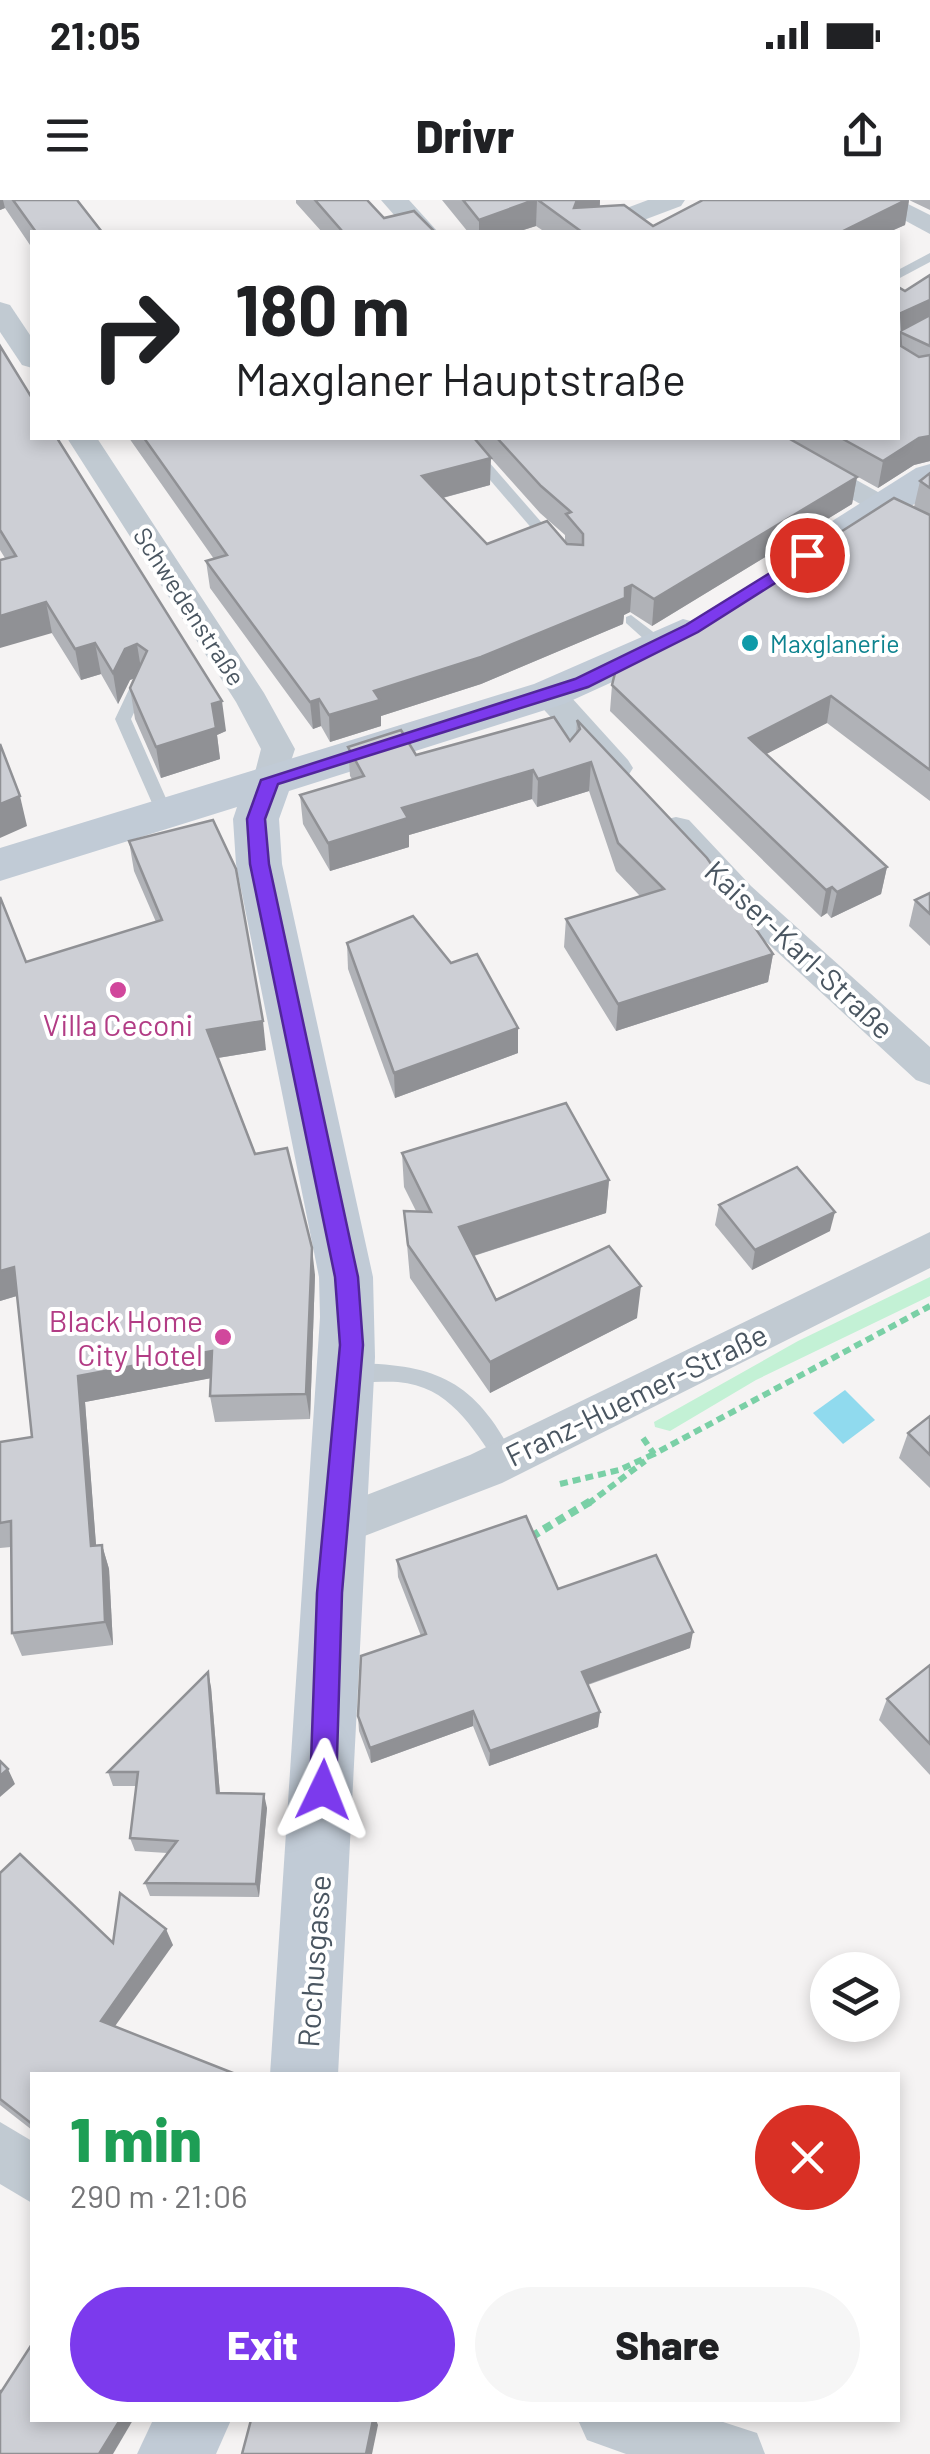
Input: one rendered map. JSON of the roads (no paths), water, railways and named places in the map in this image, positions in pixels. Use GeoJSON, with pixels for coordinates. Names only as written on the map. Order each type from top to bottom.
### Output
{"type":"FeatureCollection","features":[{"type":"Feature","properties":{"kind":"street"},"geometry":{"type":"LineString","coordinates":[[394,200],[422,230]]}},
{"type":"Feature","properties":{"kind":"street"},"geometry":{"type":"LineString","coordinates":[[594,230],[672,200]]}},
{"type":"Feature","properties":{"kind":"street"},"geometry":{"type":"LineString","coordinates":[[880,200],[930,226]]}},
{"type":"Feature","properties":{"kind":"street"},"geometry":{"type":"LineString","coordinates":[[0,310],[30,356]]}},
{"type":"Feature","properties":{"kind":"street","name":"Schwedenstraße"},"geometry":{"type":"LineString","coordinates":[[83,440],[252,701],[278,749],[270,780]]}},
{"type":"Feature","properties":{"kind":"street"},"geometry":{"type":"LineString","coordinates":[[764,440],[930,534]]}},
{"type":"Feature","properties":{"kind":"street"},"geometry":{"type":"LineString","coordinates":[[802,558],[930,476]]}},
{"type":"Feature","properties":{"kind":"street"},"geometry":{"type":"LineString","coordinates":[[0,865],[549,694],[646,632],[724,608]]}},
{"type":"Feature","properties":{"kind":"street","name":"Kaiser-Karl-Straße"},"geometry":{"type":"LineString","coordinates":[[549,694],[738,895],[930,1070]]}},
{"type":"Feature","properties":{"kind":"street","name":"Rochusgasse"},"geometry":{"type":"LineString","coordinates":[[270,780],[256,819],[259,864],[346,1277],[350,1372],[336,1527],[319,1909],[304,2072]]}},
{"type":"Feature","properties":{"kind":"street","name":"Franz-Huemer-Straße"},"geometry":{"type":"LineString","coordinates":[[336,1527],[407,1502],[505,1459],[930,1249]]}},
{"type":"Feature","properties":{"kind":"street"},"geometry":{"type":"LineString","coordinates":[[0,2149],[30,2174]]}},
{"type":"Feature","properties":{"kind":"street"},"geometry":{"type":"LineString","coordinates":[[175,2454],[193,2422]]}},
{"type":"Feature","properties":{"kind":"street"},"geometry":{"type":"LineString","coordinates":[[616,2422],[736,2454]]}},
{"type":"Feature","properties":{"kind":"lane"},"geometry":{"type":"LineString","coordinates":[[900,275],[930,257]]}},
{"type":"Feature","properties":{"kind":"lane"},"geometry":{"type":"LineString","coordinates":[[464,440],[560,551]]}},
{"type":"Feature","properties":{"kind":"lane"},"geometry":{"type":"LineString","coordinates":[[140,684],[123,719],[164,812]]}},
{"type":"Feature","properties":{"kind":"lane"},"geometry":{"type":"LineString","coordinates":[[350,1372],[406,1372],[434,1377],[464,1400],[505,1459]]}},
{"type":"Feature","properties":{"kind":"water"},"geometry":{"type":"Polygon","coordinates":[[[845,1390],[875,1420],[843,1444],[813,1413],[845,1390]]]}},
{"type":"Feature","properties":{"kind":"place","name":"Maxglanerie"},"geometry":{"type":"Point","coordinates":[750,643]}},
{"type":"Feature","properties":{"kind":"place","name":"Villa Ceconi"},"geometry":{"type":"Point","coordinates":[118,990]}},
{"type":"Feature","properties":{"kind":"place","name":"Black Home City Hotel"},"geometry":{"type":"Point","coordinates":[223,1337]}}]}
